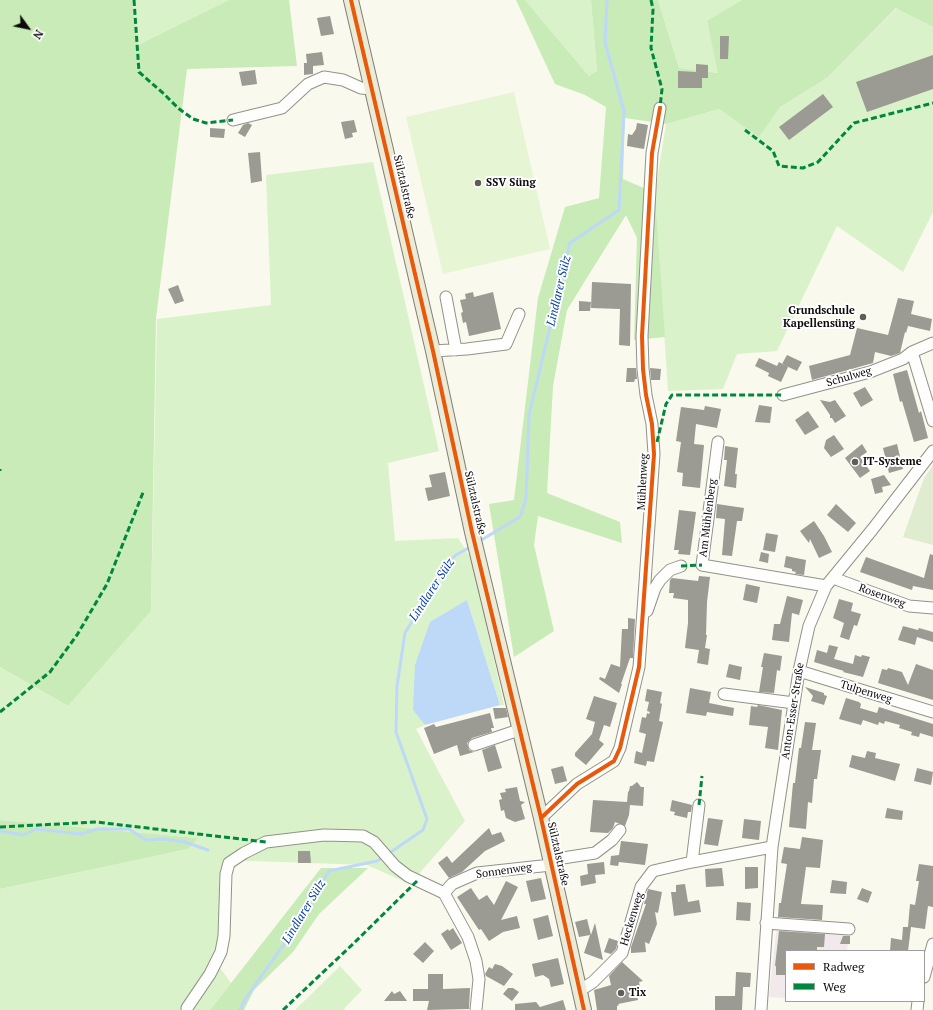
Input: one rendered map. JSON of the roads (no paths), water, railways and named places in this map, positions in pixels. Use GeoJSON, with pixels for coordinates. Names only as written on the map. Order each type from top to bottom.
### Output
{"type":"FeatureCollection","features":[{"type":"Feature","properties":{"kind":"main road","name":"Sülztalstraße"},"geometry":{"type":"LineString","coordinates":[[351,0],[433,351],[472,532],[541,818],[584,1010]]}},
{"type":"Feature","properties":{"kind":"street"},"geometry":{"type":"LineString","coordinates":[[233,120],[282,108],[308,84],[324,77],[343,80],[362,88],[372,89]]}},
{"type":"Feature","properties":{"kind":"street","name":"Mühlenweg"},"geometry":{"type":"LineString","coordinates":[[541,818],[577,784],[614,761],[620,748],[639,667],[654,454],[652,424],[643,370],[642,336],[652,154],[660,108]]}},
{"type":"Feature","properties":{"kind":"street"},"geometry":{"type":"LineString","coordinates":[[446,297],[456,350]]}},
{"type":"Feature","properties":{"kind":"street"},"geometry":{"type":"LineString","coordinates":[[433,351],[506,344],[519,314]]}},
{"type":"Feature","properties":{"kind":"street","name":"Schulweg"},"geometry":{"type":"LineString","coordinates":[[783,395],[870,372],[903,359],[912,352],[933,343]]}},
{"type":"Feature","properties":{"kind":"street"},"geometry":{"type":"LineString","coordinates":[[912,352],[933,421]]}},
{"type":"Feature","properties":{"kind":"street","name":"Am Mühlenberg"},"geometry":{"type":"LineString","coordinates":[[718,442],[702,565],[829,582]]}},
{"type":"Feature","properties":{"kind":"street","name":"Anton-Esser-Straße"},"geometry":{"type":"LineString","coordinates":[[760,1010],[772,847],[799,671],[809,626],[829,582],[872,530],[933,451]]}},
{"type":"Feature","properties":{"kind":"street"},"geometry":{"type":"LineString","coordinates":[[642,617],[647,612],[655,588],[660,580],[670,570],[681,566]]}},
{"type":"Feature","properties":{"kind":"street","name":"Rosenweg"},"geometry":{"type":"LineString","coordinates":[[829,582],[909,606],[933,608]]}},
{"type":"Feature","properties":{"kind":"street","name":"Tulpenweg"},"geometry":{"type":"LineString","coordinates":[[799,671],[933,712]]}},
{"type":"Feature","properties":{"kind":"street"},"geometry":{"type":"LineString","coordinates":[[724,694],[794,703]]}},
{"type":"Feature","properties":{"kind":"street"},"geometry":{"type":"LineString","coordinates":[[474,745],[519,730]]}},
{"type":"Feature","properties":{"kind":"street"},"geometry":{"type":"LineString","coordinates":[[692,862],[699,804]]}},
{"type":"Feature","properties":{"kind":"street","name":"Sonnenweg"},"geometry":{"type":"LineString","coordinates":[[444,893],[452,884],[477,873],[551,862],[595,853],[612,840],[620,830]]}},
{"type":"Feature","properties":{"kind":"street"},"geometry":{"type":"LineString","coordinates":[[187,1008],[210,974],[220,952],[224,936],[226,874],[229,863],[244,853],[266,842],[324,836],[363,836],[374,842],[395,866],[408,876],[444,893],[468,937],[476,961],[479,979],[476,1010]]}},
{"type":"Feature","properties":{"kind":"street","name":"Heckenweg"},"geometry":{"type":"LineString","coordinates":[[579,991],[592,982],[622,953],[641,887],[653,871],[772,847]]}},
{"type":"Feature","properties":{"kind":"street"},"geometry":{"type":"LineString","coordinates":[[766,923],[849,929]]}},
{"type":"Feature","properties":{"kind":"street"},"geometry":{"type":"LineString","coordinates":[[925,973],[933,944]]}},
{"type":"Feature","properties":{"kind":"water"},"geometry":{"type":"Polygon","coordinates":[[[467,600],[500,705],[425,725],[413,710],[415,665],[430,622],[467,600]]]}},
{"type":"Feature","properties":{"kind":"waterway","name":"Lindlarer Sülz"},"geometry":{"type":"LineString","coordinates":[[478,542],[520,517],[526,499],[529,415],[570,243],[619,210],[624,111],[605,42],[607,0]]}},
{"type":"Feature","properties":{"kind":"waterway","name":"Lindlarer Sülz"},"geometry":{"type":"LineString","coordinates":[[388,854],[423,830],[427,819],[396,732],[397,686],[405,633],[447,564],[456,555],[472,546]]}},
{"type":"Feature","properties":{"kind":"waterway"},"geometry":{"type":"LineString","coordinates":[[0,831],[23,835],[36,829],[81,834],[97,829],[129,829],[146,840],[163,839],[185,842],[208,850]]}},
{"type":"Feature","properties":{"kind":"waterway","name":"Lindlarer Sülz"},"geometry":{"type":"LineString","coordinates":[[240,1010],[246,998],[294,930],[329,871],[377,861],[383,857]]}},
{"type":"Feature","properties":{"kind":"place","name":"SSV Süng"},"geometry":{"type":"Point","coordinates":[478,183]}},
{"type":"Feature","properties":{"kind":"place","name":"Grundschule Kapellensüng"},"geometry":{"type":"Point","coordinates":[863,317]}},
{"type":"Feature","properties":{"kind":"place","name":"IT-Systeme"},"geometry":{"type":"Point","coordinates":[855,462]}},
{"type":"Feature","properties":{"kind":"place","name":"Tix"},"geometry":{"type":"Point","coordinates":[621,993]}}]}
